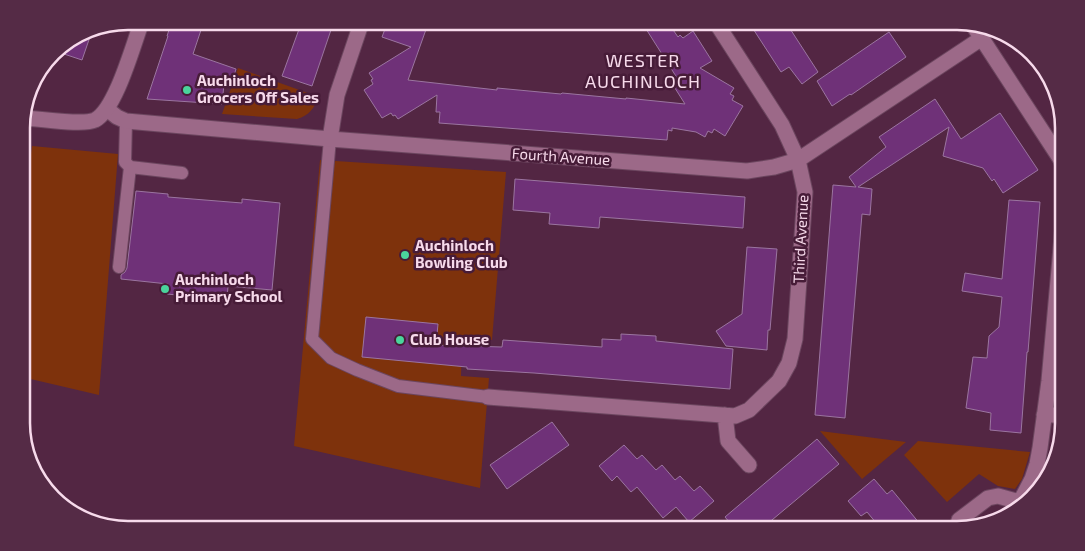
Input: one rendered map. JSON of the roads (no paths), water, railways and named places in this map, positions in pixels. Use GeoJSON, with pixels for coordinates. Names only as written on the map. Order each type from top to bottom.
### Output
{"type":"FeatureCollection","features":[{"type":"Feature","properties":{"kind":"street"},"geometry":{"type":"LineString","coordinates":[[31,119],[80,122],[94,120],[107,109],[114,97],[139,30]]}},
{"type":"Feature","properties":{"kind":"street"},"geometry":{"type":"LineString","coordinates":[[330,139],[337,95],[359,30]]}},
{"type":"Feature","properties":{"kind":"street","name":"Third Avenue"},"geometry":{"type":"LineString","coordinates":[[488,397],[735,416],[748,410],[779,381],[789,363],[795,339],[805,192],[798,160],[782,126],[721,30]]}},
{"type":"Feature","properties":{"kind":"street"},"geometry":{"type":"LineString","coordinates":[[978,33],[1055,151]]}},
{"type":"Feature","properties":{"kind":"street","name":"Fourth Avenue"},"geometry":{"type":"LineString","coordinates":[[107,109],[116,117],[126,122],[747,171],[774,167],[798,160],[982,38]]}},
{"type":"Feature","properties":{"kind":"street"},"geometry":{"type":"LineString","coordinates":[[1025,494],[1037,464],[1050,371],[1055,315]]}},
{"type":"Feature","properties":{"kind":"street"},"geometry":{"type":"LineString","coordinates":[[725,415],[728,441],[749,465]]}},
{"type":"Feature","properties":{"kind":"street"},"geometry":{"type":"LineString","coordinates":[[1044,415],[1055,415]]}},
{"type":"Feature","properties":{"kind":"street"},"geometry":{"type":"LineString","coordinates":[[959,520],[988,498],[998,496],[1015,501]]}},
{"type":"Feature","properties":{"kind":"lane"},"geometry":{"type":"LineString","coordinates":[[126,122],[125,162],[130,167],[182,173]]}},
{"type":"Feature","properties":{"kind":"lane"},"geometry":{"type":"LineString","coordinates":[[330,139],[312,339],[331,358],[398,386],[488,397]]}},
{"type":"Feature","properties":{"kind":"lane"},"geometry":{"type":"LineString","coordinates":[[119,267],[130,167]]}},
{"type":"Feature","properties":{"kind":"place","name":"Auchinloch Grocers Off Sales"},"geometry":{"type":"Point","coordinates":[187,90]}},
{"type":"Feature","properties":{"kind":"place","name":"Auchinloch Bowling Club"},"geometry":{"type":"Point","coordinates":[405,255]}},
{"type":"Feature","properties":{"kind":"place","name":"Auchinloch Primary School"},"geometry":{"type":"Point","coordinates":[165,289]}},
{"type":"Feature","properties":{"kind":"place","name":"Club House"},"geometry":{"type":"Point","coordinates":[400,340]}},
{"type":"Feature","properties":{"kind":"district","name":"WESTER AUCHINLOCH"},"geometry":{"type":"Point","coordinates":[643,71]}}]}
